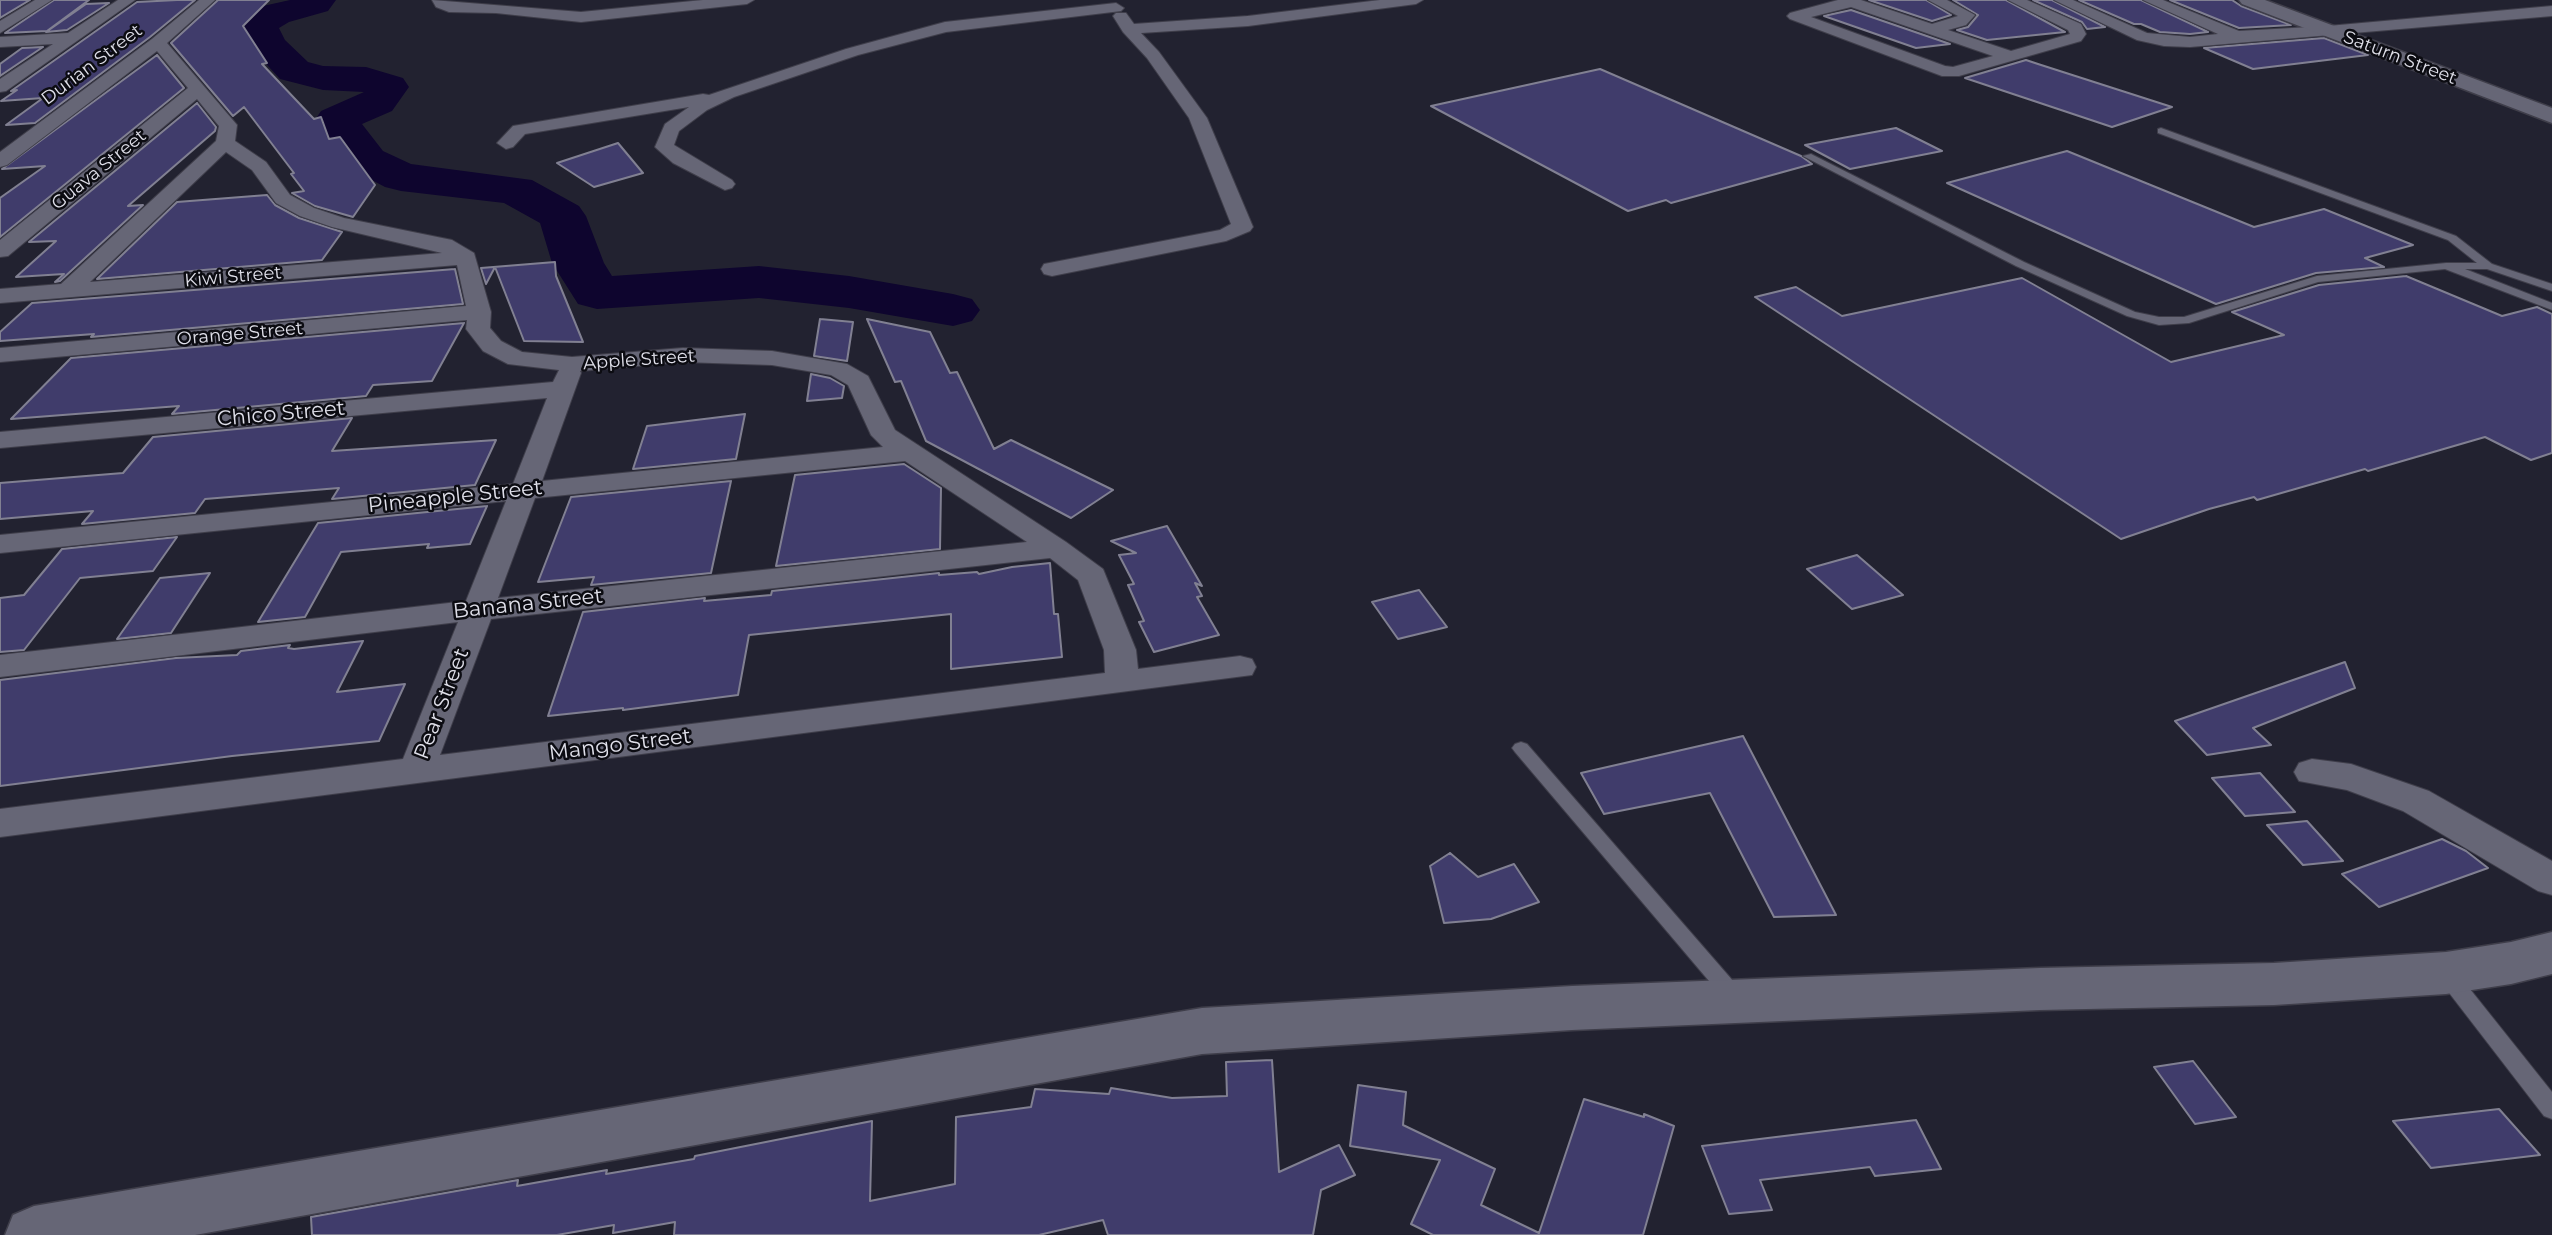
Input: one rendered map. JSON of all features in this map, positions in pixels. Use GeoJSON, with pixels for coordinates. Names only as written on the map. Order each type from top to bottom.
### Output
{"type":"FeatureCollection","features":[{"type":"Feature","properties":{"kind":"street"},"geometry":{"type":"LineString","coordinates":[[0,28],[45,0]]}},
{"type":"Feature","properties":{"kind":"street"},"geometry":{"type":"LineString","coordinates":[[0,87],[128,0]]}},
{"type":"Feature","properties":{"kind":"street","name":"Durian Street"},"geometry":{"type":"LineString","coordinates":[[0,161],[158,42],[208,0]]}},
{"type":"Feature","properties":{"kind":"street"},"geometry":{"type":"LineString","coordinates":[[439,0],[449,7],[496,8],[581,17],[747,0]]}},
{"type":"Feature","properties":{"kind":"street"},"geometry":{"type":"LineString","coordinates":[[1129,29],[1248,21],[1416,0]]}},
{"type":"Feature","properties":{"kind":"street"},"geometry":{"type":"LineString","coordinates":[[1933,29],[1961,22],[1967,15],[1935,0]]}},
{"type":"Feature","properties":{"kind":"street"},"geometry":{"type":"LineString","coordinates":[[2010,56],[1848,1],[1795,16],[1942,71],[1960,70],[2075,38],[2078,34],[2076,27],[2015,0]]}},
{"type":"Feature","properties":{"kind":"street"},"geometry":{"type":"LineString","coordinates":[[2061,0],[2143,37],[2190,42],[2552,11]]}},
{"type":"Feature","properties":{"kind":"street"},"geometry":{"type":"LineString","coordinates":[[2150,0],[2236,36]]}},
{"type":"Feature","properties":{"kind":"street","name":"Saturn Street"},"geometry":{"type":"LineString","coordinates":[[2248,0],[2552,116]]}},
{"type":"Feature","properties":{"kind":"street"},"geometry":{"type":"LineString","coordinates":[[506,142],[519,131],[528,128],[677,105],[728,93],[852,52],[945,27],[1114,4],[1129,29],[1153,55],[1198,118],[1243,227],[1226,235],[1052,269]]}},
{"type":"Feature","properties":{"kind":"street"},"geometry":{"type":"LineString","coordinates":[[2452,4],[2490,17]]}},
{"type":"Feature","properties":{"kind":"street"},"geometry":{"type":"LineString","coordinates":[[0,42],[72,38]]}},
{"type":"Feature","properties":{"kind":"street"},"geometry":{"type":"LineString","coordinates":[[68,290],[225,143],[228,125],[158,42]]}},
{"type":"Feature","properties":{"kind":"street"},"geometry":{"type":"LineString","coordinates":[[0,69],[29,68]]}},
{"type":"Feature","properties":{"kind":"street","name":"Guava Street"},"geometry":{"type":"LineString","coordinates":[[0,251],[198,89]]}},
{"type":"Feature","properties":{"kind":"street"},"geometry":{"type":"LineString","coordinates":[[724,184],[664,147],[671,128],[701,106],[728,93]]}},
{"type":"Feature","properties":{"kind":"street"},"geometry":{"type":"LineString","coordinates":[[225,143],[259,166],[283,199],[307,212],[339,223],[444,245],[466,258]]}},
{"type":"Feature","properties":{"kind":"street","name":"Kiwi Street"},"geometry":{"type":"LineString","coordinates":[[0,296],[466,258]]}},
{"type":"Feature","properties":{"kind":"street","name":"Apple Street"},"geometry":{"type":"LineString","coordinates":[[466,258],[480,312],[478,329],[492,346],[517,359],[567,376],[683,355],[772,358],[838,369],[859,381],[884,435],[1056,548],[1092,576],[1120,650],[1122,682]]}},
{"type":"Feature","properties":{"kind":"street","name":"Orange Street"},"geometry":{"type":"LineString","coordinates":[[0,355],[480,312]]}},
{"type":"Feature","properties":{"kind":"street","name":"Chico Street"},"geometry":{"type":"LineString","coordinates":[[0,440],[567,376]]}},
{"type":"Feature","properties":{"kind":"street","name":"Pear Street"},"geometry":{"type":"LineString","coordinates":[[417,770],[567,376]]}},
{"type":"Feature","properties":{"kind":"street","name":"Pineapple Street"},"geometry":{"type":"LineString","coordinates":[[0,544],[910,452]]}},
{"type":"Feature","properties":{"kind":"street","name":"Banana Street"},"geometry":{"type":"LineString","coordinates":[[0,666],[478,610],[1056,548]]}},
{"type":"Feature","properties":{"kind":"street","name":"Mango Street"},"geometry":{"type":"LineString","coordinates":[[0,823],[1240,667]]}},
{"type":"Feature","properties":{"kind":"street"},"geometry":{"type":"LineString","coordinates":[[2312,772],[2351,777],[2416,801],[2552,880]]}},
{"type":"Feature","properties":{"kind":"street"},"geometry":{"type":"LineString","coordinates":[[34,1235],[1202,1031],[1572,1008],[2040,989],[2274,984],[2446,973],[2511,963],[2552,953]]}},
{"type":"Feature","properties":{"kind":"lane"},"geometry":{"type":"LineString","coordinates":[[2161,131],[2411,221],[2452,238],[2488,266],[2552,288]]}},
{"type":"Feature","properties":{"kind":"lane"},"geometry":{"type":"LineString","coordinates":[[1808,156],[2020,264],[2131,314],[2160,321],[2185,321],[2317,279],[2446,266],[2488,266]]}},
{"type":"Feature","properties":{"kind":"lane"},"geometry":{"type":"LineString","coordinates":[[2446,266],[2552,307]]}},
{"type":"Feature","properties":{"kind":"lane"},"geometry":{"type":"LineString","coordinates":[[1521,748],[1739,1002]]}},
{"type":"Feature","properties":{"kind":"lane"},"geometry":{"type":"LineString","coordinates":[[2446,973],[2552,1109]]}},
{"type":"Feature","properties":{"kind":"building"},"geometry":{"type":"Polygon","coordinates":[[[0,0],[30,0],[0,18],[0,0]]]}},
{"type":"Feature","properties":{"kind":"building"},"geometry":{"type":"Polygon","coordinates":[[[54,0],[89,0],[47,31],[5,33],[54,0]]]}},
{"type":"Feature","properties":{"kind":"building"},"geometry":{"type":"Polygon","coordinates":[[[195,0],[35,123],[6,125],[43,98],[1,101],[17,90],[11,91],[137,2],[195,0]]]}},
{"type":"Feature","properties":{"kind":"building"},"geometry":{"type":"Polygon","coordinates":[[[218,0],[269,0],[243,26],[267,63],[262,64],[314,119],[321,117],[329,139],[340,137],[375,185],[353,217],[315,206],[292,193],[304,191],[291,174],[294,173],[244,107],[233,116],[171,43],[218,0]]]}},
{"type":"Feature","properties":{"kind":"building"},"geometry":{"type":"Polygon","coordinates":[[[1869,0],[1926,0],[1951,15],[1932,21],[1869,0]]]}},
{"type":"Feature","properties":{"kind":"building"},"geometry":{"type":"Polygon","coordinates":[[[1953,0],[2006,0],[2065,32],[1987,40],[1957,30],[1968,27],[1978,15],[1953,0]]]}},
{"type":"Feature","properties":{"kind":"building"},"geometry":{"type":"Polygon","coordinates":[[[2033,0],[2052,0],[2105,27],[2087,29],[2082,22],[2033,0]]]}},
{"type":"Feature","properties":{"kind":"building"},"geometry":{"type":"Polygon","coordinates":[[[2079,0],[2141,0],[2208,32],[2160,32],[2134,24],[2079,0]]]}},
{"type":"Feature","properties":{"kind":"building"},"geometry":{"type":"Polygon","coordinates":[[[2170,0],[2232,0],[2291,25],[2239,28],[2170,0]]]}},
{"type":"Feature","properties":{"kind":"building"},"geometry":{"type":"Polygon","coordinates":[[[109,3],[67,30],[46,32],[86,4],[109,3]]]}},
{"type":"Feature","properties":{"kind":"building"},"geometry":{"type":"Polygon","coordinates":[[[1851,10],[1950,44],[1916,48],[1824,16],[1851,10]]]}},
{"type":"Feature","properties":{"kind":"building"},"geometry":{"type":"Polygon","coordinates":[[[2324,38],[2368,55],[2253,69],[2204,48],[2324,38]]]}},
{"type":"Feature","properties":{"kind":"building"},"geometry":{"type":"Polygon","coordinates":[[[43,47],[0,76],[0,64],[22,48],[43,47]]]}},
{"type":"Feature","properties":{"kind":"building"},"geometry":{"type":"Polygon","coordinates":[[[157,55],[184,88],[0,237],[0,198],[45,166],[2,169],[157,55]]]}},
{"type":"Feature","properties":{"kind":"building"},"geometry":{"type":"Polygon","coordinates":[[[2026,60],[2172,107],[2112,127],[1965,78],[2026,60]]]}},
{"type":"Feature","properties":{"kind":"building"},"geometry":{"type":"Polygon","coordinates":[[[1600,69],[1801,156],[1812,164],[1671,203],[1666,200],[1628,211],[1431,106],[1600,69]]]}},
{"type":"Feature","properties":{"kind":"building"},"geometry":{"type":"Polygon","coordinates":[[[197,103],[216,127],[215,131],[128,206],[143,205],[60,281],[55,282],[64,274],[16,277],[56,241],[29,242],[197,103]]]}},
{"type":"Feature","properties":{"kind":"building"},"geometry":{"type":"Polygon","coordinates":[[[1896,128],[1942,151],[1850,169],[1805,145],[1896,128]]]}},
{"type":"Feature","properties":{"kind":"building"},"geometry":{"type":"Polygon","coordinates":[[[618,143],[643,173],[594,187],[557,163],[618,143]]]}},
{"type":"Feature","properties":{"kind":"building"},"geometry":{"type":"Polygon","coordinates":[[[2067,151],[2254,227],[2324,209],[2413,245],[2365,258],[2384,267],[2316,273],[2216,304],[1947,183],[2067,151]]]}},
{"type":"Feature","properties":{"kind":"building"},"geometry":{"type":"Polygon","coordinates":[[[267,195],[275,205],[299,218],[342,232],[322,260],[97,279],[177,202],[267,195]]]}},
{"type":"Feature","properties":{"kind":"building"},"geometry":{"type":"Polygon","coordinates":[[[555,262],[556,276],[583,342],[524,341],[495,267],[486,284],[481,268],[555,262]]]}},
{"type":"Feature","properties":{"kind":"building"},"geometry":{"type":"Polygon","coordinates":[[[455,269],[463,304],[91,337],[94,334],[0,341],[0,332],[32,303],[455,269]]]}},
{"type":"Feature","properties":{"kind":"building"},"geometry":{"type":"Polygon","coordinates":[[[2406,276],[2502,316],[2537,307],[2552,314],[2552,453],[2531,460],[2485,437],[2257,500],[2254,497],[2209,509],[2121,539],[1755,297],[1796,287],[1842,316],[2022,278],[2171,362],[2284,335],[2232,312],[2319,285],[2406,276]]]}},
{"type":"Feature","properties":{"kind":"building"},"geometry":{"type":"Polygon","coordinates":[[[820,319],[853,322],[847,361],[814,356],[820,319]]]}},
{"type":"Feature","properties":{"kind":"building"},"geometry":{"type":"Polygon","coordinates":[[[867,319],[930,332],[950,373],[957,372],[994,449],[1011,440],[1113,490],[1071,518],[926,441],[901,381],[895,382],[867,319]]]}},
{"type":"Feature","properties":{"kind":"building"},"geometry":{"type":"Polygon","coordinates":[[[464,323],[432,381],[373,385],[366,396],[172,414],[179,406],[11,419],[71,358],[464,323]]]}},
{"type":"Feature","properties":{"kind":"building"},"geometry":{"type":"Polygon","coordinates":[[[811,374],[830,378],[844,386],[842,398],[807,401],[811,374]]]}},
{"type":"Feature","properties":{"kind":"building"},"geometry":{"type":"Polygon","coordinates":[[[745,414],[736,459],[633,469],[647,426],[745,414]]]}},
{"type":"Feature","properties":{"kind":"building"},"geometry":{"type":"Polygon","coordinates":[[[352,418],[332,451],[496,440],[475,485],[332,499],[339,488],[205,499],[195,513],[82,524],[93,511],[0,519],[0,483],[123,473],[153,437],[352,418]]]}},
{"type":"Feature","properties":{"kind":"building"},"geometry":{"type":"Polygon","coordinates":[[[904,464],[941,488],[940,549],[776,566],[795,475],[904,464]]]}},
{"type":"Feature","properties":{"kind":"building"},"geometry":{"type":"Polygon","coordinates":[[[731,481],[711,573],[591,585],[594,577],[538,582],[571,497],[731,481]]]}},
{"type":"Feature","properties":{"kind":"building"},"geometry":{"type":"Polygon","coordinates":[[[487,506],[470,544],[427,548],[429,544],[341,552],[305,617],[258,622],[318,523],[487,506]]]}},
{"type":"Feature","properties":{"kind":"building"},"geometry":{"type":"Polygon","coordinates":[[[1167,526],[1202,586],[1195,583],[1202,596],[1197,597],[1219,635],[1154,652],[1139,622],[1144,621],[1128,585],[1134,584],[1119,555],[1136,553],[1111,541],[1167,526]]]}},
{"type":"Feature","properties":{"kind":"building"},"geometry":{"type":"Polygon","coordinates":[[[177,537],[153,571],[80,578],[24,650],[0,652],[0,598],[24,595],[62,549],[177,537]]]}},
{"type":"Feature","properties":{"kind":"building"},"geometry":{"type":"Polygon","coordinates":[[[1857,555],[1903,595],[1852,609],[1807,569],[1857,555]]]}},
{"type":"Feature","properties":{"kind":"building"},"geometry":{"type":"Polygon","coordinates":[[[1050,563],[1054,614],[1058,614],[1062,657],[951,669],[951,614],[749,635],[738,695],[623,710],[548,716],[583,612],[705,598],[704,601],[771,595],[772,591],[939,573],[979,574],[1050,563]]]}},
{"type":"Feature","properties":{"kind":"building"},"geometry":{"type":"Polygon","coordinates":[[[210,573],[171,633],[117,639],[160,578],[210,573]]]}},
{"type":"Feature","properties":{"kind":"building"},"geometry":{"type":"Polygon","coordinates":[[[1419,590],[1447,627],[1398,639],[1372,602],[1419,590]]]}},
{"type":"Feature","properties":{"kind":"building"},"geometry":{"type":"Polygon","coordinates":[[[363,641],[337,692],[405,684],[379,741],[232,756],[0,786],[0,680],[176,658],[237,655],[241,651],[290,645],[288,648],[294,649],[363,641]]]}},
{"type":"Feature","properties":{"kind":"building"},"geometry":{"type":"Polygon","coordinates":[[[2345,662],[2355,688],[2253,728],[2271,745],[2207,755],[2175,721],[2345,662]]]}},
{"type":"Feature","properties":{"kind":"building"},"geometry":{"type":"Polygon","coordinates":[[[1743,736],[1836,915],[1774,917],[1710,793],[1604,814],[1581,773],[1743,736]]]}},
{"type":"Feature","properties":{"kind":"building"},"geometry":{"type":"Polygon","coordinates":[[[2260,773],[2295,812],[2245,816],[2212,778],[2260,773]]]}},
{"type":"Feature","properties":{"kind":"building"},"geometry":{"type":"Polygon","coordinates":[[[2307,821],[2343,861],[2303,865],[2267,825],[2307,821]]]}},
{"type":"Feature","properties":{"kind":"building"},"geometry":{"type":"Polygon","coordinates":[[[2442,839],[2466,851],[2488,868],[2379,907],[2342,874],[2442,839]]]}},
{"type":"Feature","properties":{"kind":"building"},"geometry":{"type":"Polygon","coordinates":[[[1450,853],[1478,877],[1514,864],[1539,902],[1491,919],[1444,923],[1430,866],[1450,853]]]}},
{"type":"Feature","properties":{"kind":"building"},"geometry":{"type":"Polygon","coordinates":[[[1272,1060],[1279,1172],[1339,1145],[1355,1175],[1321,1190],[1313,1235],[1108,1235],[1103,1220],[1039,1235],[674,1235],[675,1222],[613,1233],[614,1225],[557,1235],[312,1235],[311,1217],[518,1180],[517,1186],[607,1170],[606,1174],[694,1159],[695,1156],[872,1121],[870,1201],[955,1184],[956,1117],[1031,1107],[1035,1089],[1109,1094],[1111,1088],[1172,1098],[1227,1096],[1226,1062],[1272,1060]]]}},
{"type":"Feature","properties":{"kind":"building"},"geometry":{"type":"Polygon","coordinates":[[[2193,1061],[2236,1117],[2195,1124],[2154,1067],[2193,1061]]]}},
{"type":"Feature","properties":{"kind":"building"},"geometry":{"type":"Polygon","coordinates":[[[1358,1085],[1406,1092],[1403,1125],[1495,1169],[1481,1205],[1539,1233],[1584,1099],[1644,1117],[1644,1114],[1674,1126],[1643,1235],[1433,1235],[1411,1224],[1440,1160],[1350,1146],[1358,1085]]]}},
{"type":"Feature","properties":{"kind":"building"},"geometry":{"type":"Polygon","coordinates":[[[2499,1109],[2540,1155],[2431,1168],[2393,1121],[2499,1109]]]}},
{"type":"Feature","properties":{"kind":"building"},"geometry":{"type":"Polygon","coordinates":[[[1916,1120],[1941,1169],[1875,1176],[1870,1167],[1760,1180],[1772,1210],[1729,1214],[1702,1146],[1916,1120]]]}},
{"type":"Feature","properties":{"kind":"waterway"},"geometry":{"type":"LineString","coordinates":[[319,0],[316,4],[276,14],[259,25],[269,45],[294,71],[323,78],[366,79],[389,87],[377,102],[336,120],[367,160],[401,177],[516,190],[562,216],[578,263],[597,293],[759,282],[849,292],[953,310]]}}]}
